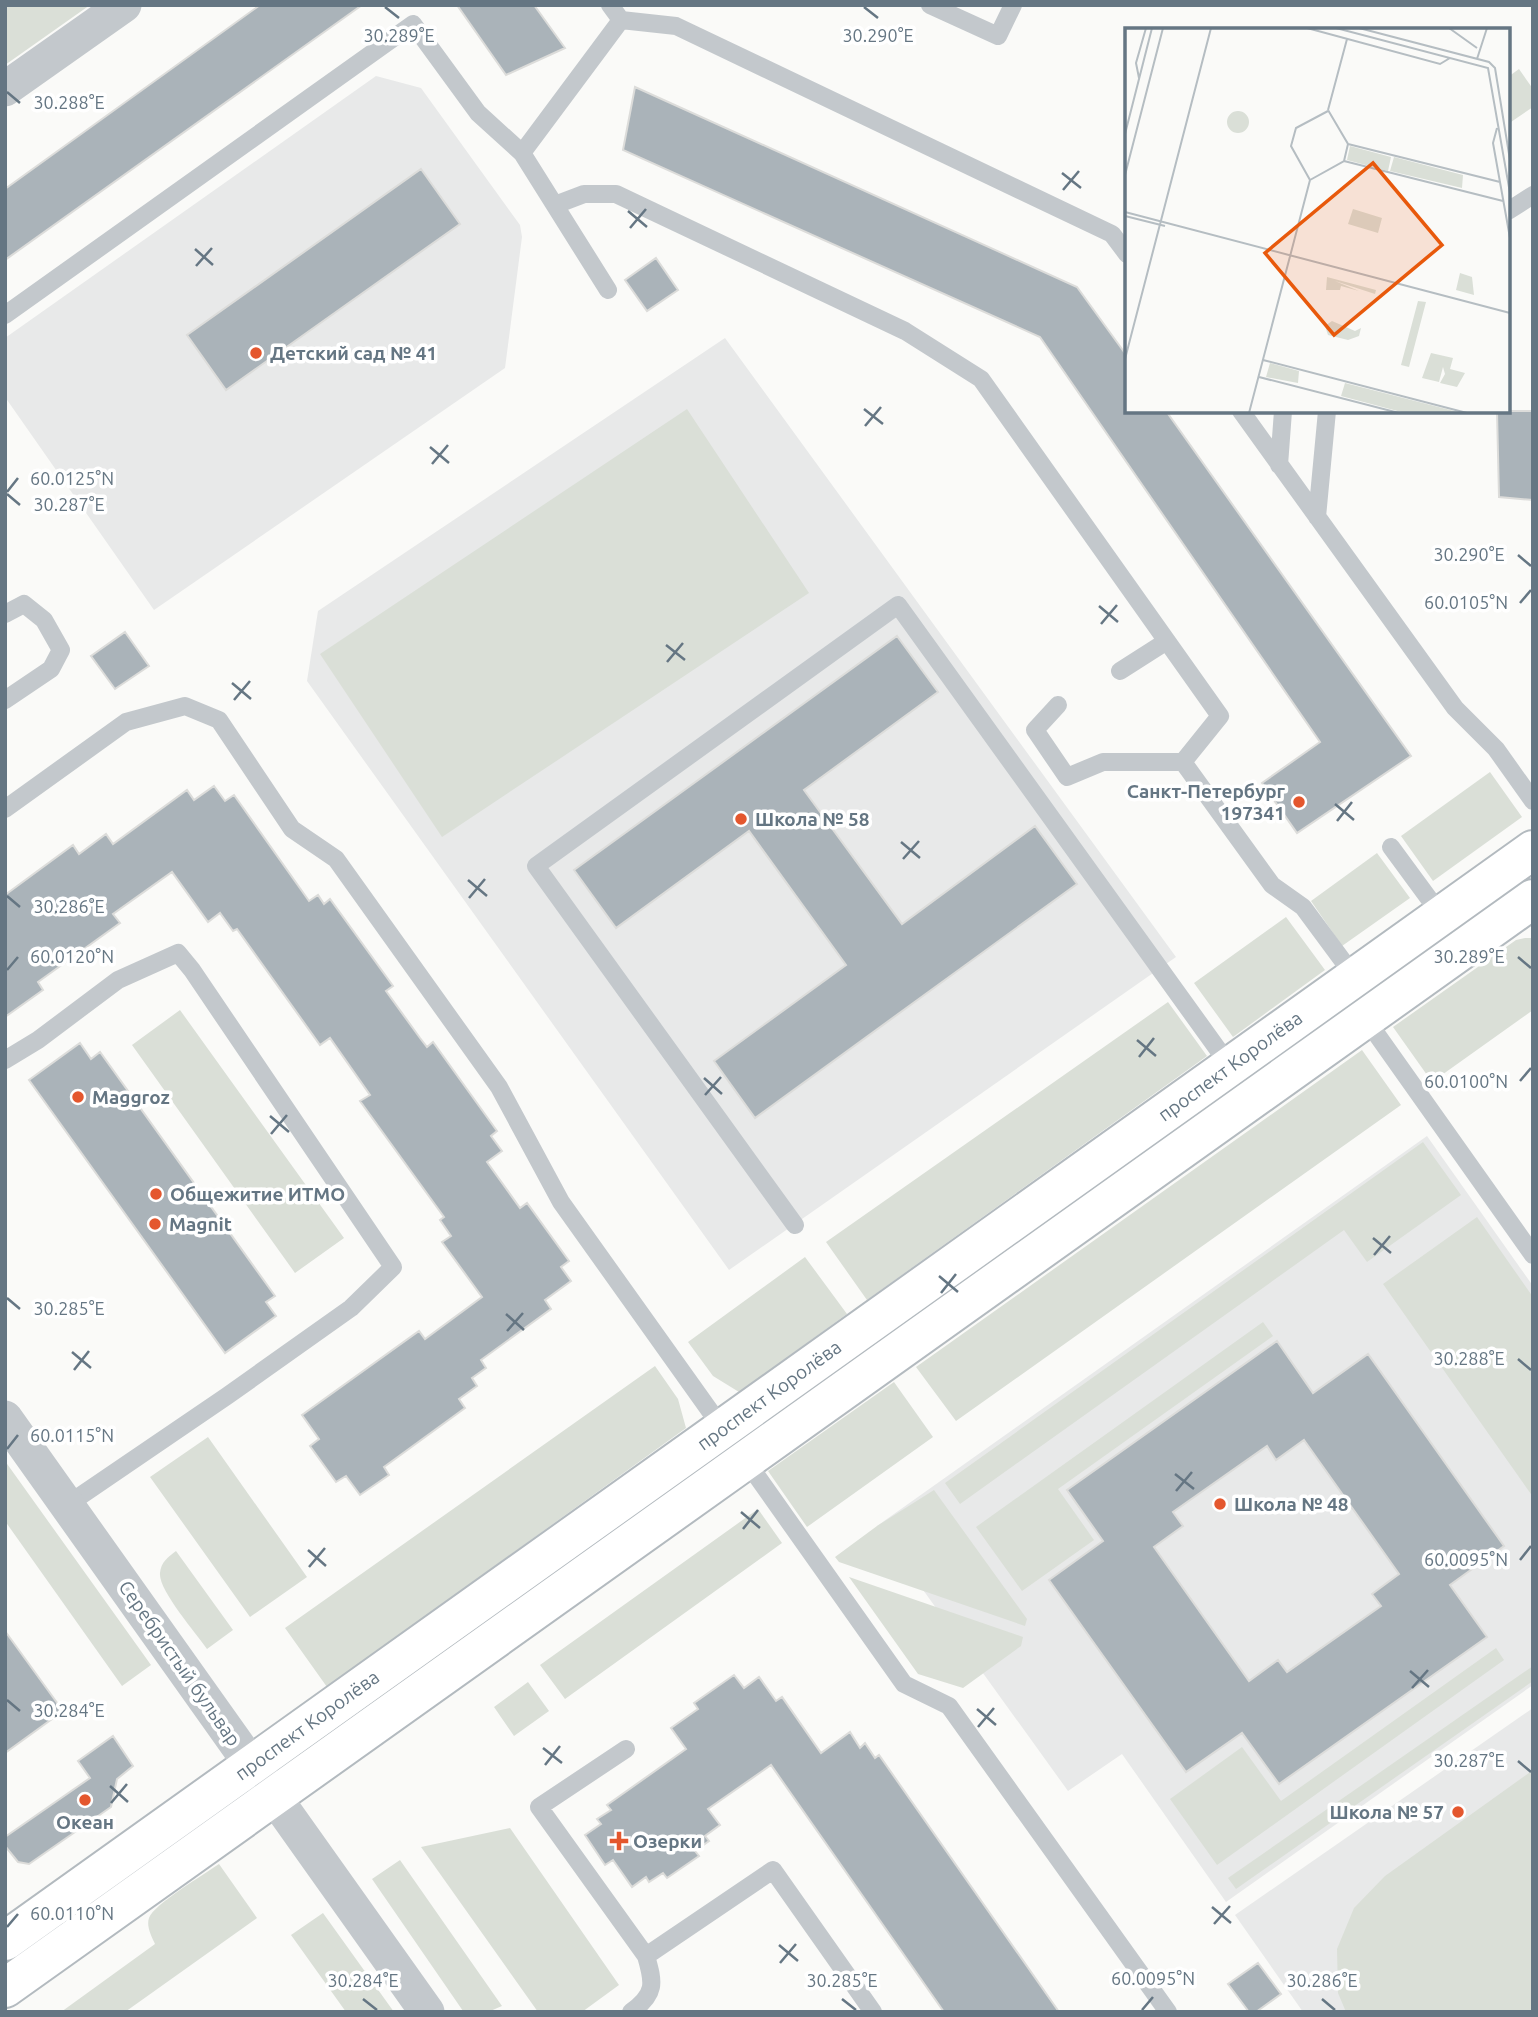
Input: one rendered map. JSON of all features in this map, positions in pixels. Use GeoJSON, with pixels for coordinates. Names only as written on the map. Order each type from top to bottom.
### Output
{"type":"FeatureCollection","features":[{"type":"Feature","properties":{"kind":"street"},"geometry":{"type":"LineString","coordinates":[[5,89],[124,5]]}},
{"type":"Feature","properties":{"kind":"street","name":"проспект Королёва"},"geometry":{"type":"LineString","coordinates":[[5,1941],[1533,850]]}},
{"type":"Feature","properties":{"kind":"street","name":"проспект Королёва"},"geometry":{"type":"LineString","coordinates":[[5,1988],[1533,899]]}},
{"type":"Feature","properties":{"kind":"street","name":"Серебристый бульвар"},"geometry":{"type":"LineString","coordinates":[[5,1418],[427,2012]]}},
{"type":"Feature","properties":{"kind":"lane"},"geometry":{"type":"LineString","coordinates":[[930,5],[998,36],[1013,5]]}},
{"type":"Feature","properties":{"kind":"lane"},"geometry":{"type":"LineString","coordinates":[[523,153],[615,13],[676,26],[1112,234],[1125,251]]}},
{"type":"Feature","properties":{"kind":"lane"},"geometry":{"type":"LineString","coordinates":[[5,315],[413,24],[478,113],[523,153],[608,290]]}},
{"type":"Feature","properties":{"kind":"lane"},"geometry":{"type":"LineString","coordinates":[[555,205],[584,194],[616,194],[905,331],[981,379],[1220,716],[1183,762]]}},
{"type":"Feature","properties":{"kind":"lane"},"geometry":{"type":"LineString","coordinates":[[1510,210],[1533,195]]}},
{"type":"Feature","properties":{"kind":"lane"},"geometry":{"type":"LineString","coordinates":[[1242,413],[1455,708],[1496,749],[1533,802]]}},
{"type":"Feature","properties":{"kind":"lane"},"geometry":{"type":"LineString","coordinates":[[1279,465],[1283,413]]}},
{"type":"Feature","properties":{"kind":"lane"},"geometry":{"type":"LineString","coordinates":[[1317,517],[1327,413]]}},
{"type":"Feature","properties":{"kind":"lane"},"geometry":{"type":"LineString","coordinates":[[5,614],[24,604],[44,620],[61,650],[51,669],[5,700]]}},
{"type":"Feature","properties":{"kind":"lane"},"geometry":{"type":"LineString","coordinates":[[795,1225],[536,866],[898,606],[1252,1099]]}},
{"type":"Feature","properties":{"kind":"lane"},"geometry":{"type":"LineString","coordinates":[[1120,671],[1167,640]]}},
{"type":"Feature","properties":{"kind":"lane"},"geometry":{"type":"LineString","coordinates":[[1058,705],[1035,730],[1067,777],[1103,762],[1183,762]]}},
{"type":"Feature","properties":{"kind":"lane"},"geometry":{"type":"LineString","coordinates":[[5,809],[126,722],[185,706],[219,720],[292,829],[336,859],[499,1087],[561,1202],[904,1684],[949,1706],[1168,2012]]}},
{"type":"Feature","properties":{"kind":"lane"},"geometry":{"type":"LineString","coordinates":[[1183,762],[1272,885],[1303,907],[1348,982],[1372,1013],[1533,1255]]}},
{"type":"Feature","properties":{"kind":"lane"},"geometry":{"type":"LineString","coordinates":[[1391,847],[1441,915]]}},
{"type":"Feature","properties":{"kind":"lane"},"geometry":{"type":"LineString","coordinates":[[5,1060],[38,1040],[118,980],[178,953],[393,1267],[351,1308],[67,1505]]}},
{"type":"Feature","properties":{"kind":"lane"},"geometry":{"type":"LineString","coordinates":[[626,1749],[539,1807],[646,1956],[652,1978],[650,2006],[631,2012]]}},
{"type":"Feature","properties":{"kind":"lane"},"geometry":{"type":"LineString","coordinates":[[646,1956],[773,1870],[873,2012]]}},
{"type":"Feature","properties":{"kind":"shaded area"},"geometry":{"type":"Polygon","coordinates":[[[5,5],[90,5],[5,65],[5,5]]]}},
{"type":"Feature","properties":{"kind":"shaded area"},"geometry":{"type":"Polygon","coordinates":[[[1519,69],[1533,89],[1533,107],[1510,123],[1510,76],[1519,69]]]}},
{"type":"Feature","properties":{"kind":"shaded area","name":"Детский сад № 41"},"geometry":{"type":"Polygon","coordinates":[[[376,76],[421,88],[520,225],[522,237],[505,368],[154,610],[5,397],[5,338],[376,76]]]}},
{"type":"Feature","properties":{"kind":"shaded area","name":"Школа № 58"},"geometry":{"type":"Polygon","coordinates":[[[725,338],[1176,957],[729,1270],[307,681],[318,611],[725,338]]]}},
{"type":"Feature","properties":{"kind":"shaded area"},"geometry":{"type":"Polygon","coordinates":[[[687,409],[809,593],[442,837],[320,654],[687,409]]]}},
{"type":"Feature","properties":{"kind":"shaded area"},"geometry":{"type":"Polygon","coordinates":[[[1490,772],[1522,817],[1433,881],[1401,836],[1490,772]]]}},
{"type":"Feature","properties":{"kind":"shaded area"},"geometry":{"type":"Polygon","coordinates":[[[1377,853],[1410,898],[1342,946],[1311,901],[1377,853]]]}},
{"type":"Feature","properties":{"kind":"shaded area"},"geometry":{"type":"Polygon","coordinates":[[[1286,917],[1325,970],[1233,1037],[1194,983],[1286,917]]]}},
{"type":"Feature","properties":{"kind":"shaded area"},"geometry":{"type":"Polygon","coordinates":[[[1533,938],[1533,1010],[1432,1082],[1393,1027],[1516,940],[1533,938]]]}},
{"type":"Feature","properties":{"kind":"shaded area"},"geometry":{"type":"Polygon","coordinates":[[[1168,1002],[1207,1056],[867,1300],[826,1242],[1168,1002]]]}},
{"type":"Feature","properties":{"kind":"shaded area"},"geometry":{"type":"Polygon","coordinates":[[[180,1010],[344,1238],[295,1273],[132,1045],[180,1010]]]}},
{"type":"Feature","properties":{"kind":"shaded area"},"geometry":{"type":"Polygon","coordinates":[[[1362,1050],[1401,1105],[956,1421],[916,1367],[1362,1050]]]}},
{"type":"Feature","properties":{"kind":"shaded area","name":"Школа № 48"},"geometry":{"type":"Polygon","coordinates":[[[1427,1136],[1533,1286],[1533,1685],[1226,1902],[1122,1754],[1068,1791],[877,1526],[1427,1136]]]}},
{"type":"Feature","properties":{"kind":"shaded area"},"geometry":{"type":"Polygon","coordinates":[[[1423,1142],[1461,1195],[1367,1262],[1344,1230],[960,1504],[945,1483],[1423,1142]]]}},
{"type":"Feature","properties":{"kind":"shaded area"},"geometry":{"type":"Polygon","coordinates":[[[1477,1217],[1533,1297],[1533,1497],[1383,1284],[1477,1217]]]}},
{"type":"Feature","properties":{"kind":"shaded area"},"geometry":{"type":"Polygon","coordinates":[[[805,1257],[847,1314],[739,1392],[713,1376],[688,1342],[805,1257]]]}},
{"type":"Feature","properties":{"kind":"shaded area"},"geometry":{"type":"Polygon","coordinates":[[[1263,1322],[1273,1336],[1058,1489],[1094,1540],[1022,1591],[976,1527],[1263,1322]]]}},
{"type":"Feature","properties":{"kind":"shaded area"},"geometry":{"type":"Polygon","coordinates":[[[655,1366],[678,1399],[686,1428],[327,1687],[285,1628],[655,1366]]]}},
{"type":"Feature","properties":{"kind":"shaded area"},"geometry":{"type":"Polygon","coordinates":[[[894,1382],[933,1437],[807,1527],[768,1471],[894,1382]]]}},
{"type":"Feature","properties":{"kind":"shaded area"},"geometry":{"type":"Polygon","coordinates":[[[208,1437],[307,1577],[250,1617],[150,1477],[208,1437]]]}},
{"type":"Feature","properties":{"kind":"shaded area"},"geometry":{"type":"Polygon","coordinates":[[[5,1461],[151,1665],[122,1686],[5,1521],[5,1461]]]}},
{"type":"Feature","properties":{"kind":"shaded area"},"geometry":{"type":"Polygon","coordinates":[[[934,1490],[1027,1619],[1025,1626],[839,1562],[835,1557],[877,1526],[934,1490]]]}},
{"type":"Feature","properties":{"kind":"shaded area"},"geometry":{"type":"Polygon","coordinates":[[[758,1509],[782,1543],[565,1699],[540,1665],[758,1509]]]}},
{"type":"Feature","properties":{"kind":"shaded area"},"geometry":{"type":"Polygon","coordinates":[[[176,1551],[233,1630],[207,1649],[171,1600],[161,1580],[162,1566],[176,1551]]]}},
{"type":"Feature","properties":{"kind":"shaded area"},"geometry":{"type":"Polygon","coordinates":[[[849,1577],[1023,1637],[1021,1646],[963,1688],[918,1674],[849,1577]]]}},
{"type":"Feature","properties":{"kind":"shaded area"},"geometry":{"type":"Polygon","coordinates":[[[1496,1648],[1504,1660],[1217,1865],[1170,1799],[1242,1747],[1281,1801],[1496,1648]]]}},
{"type":"Feature","properties":{"kind":"shaded area"},"geometry":{"type":"Polygon","coordinates":[[[1533,1666],[1533,1681],[1236,1889],[1228,1878],[1533,1666]]]}},
{"type":"Feature","properties":{"kind":"shaded area"},"geometry":{"type":"Polygon","coordinates":[[[528,1682],[549,1711],[514,1736],[494,1707],[528,1682]]]}},
{"type":"Feature","properties":{"kind":"shaded area","name":"Школа № 57"},"geometry":{"type":"Polygon","coordinates":[[[1533,1708],[1533,2012],[1303,2012],[1235,1915],[1533,1708]]]}},
{"type":"Feature","properties":{"kind":"shaded area"},"geometry":{"type":"Polygon","coordinates":[[[1533,1770],[1533,2012],[1346,2012],[1338,1993],[1337,1949],[1354,1908],[1385,1876],[1533,1770]]]}},
{"type":"Feature","properties":{"kind":"shaded area"},"geometry":{"type":"Polygon","coordinates":[[[510,1828],[619,1985],[582,2012],[538,2012],[421,1847],[510,1828]]]}},
{"type":"Feature","properties":{"kind":"shaded area"},"geometry":{"type":"Polygon","coordinates":[[[400,1860],[502,2006],[488,2012],[463,2011],[372,1879],[400,1860]]]}},
{"type":"Feature","properties":{"kind":"shaded area"},"geometry":{"type":"Polygon","coordinates":[[[219,1864],[257,1918],[125,2012],[61,2012],[155,1944],[148,1925],[153,1912],[170,1897],[219,1864]]]}},
{"type":"Feature","properties":{"kind":"shaded area"},"geometry":{"type":"Polygon","coordinates":[[[323,1913],[394,2012],[346,2012],[291,1935],[323,1913]]]}},
{"type":"Feature","properties":{"kind":"building"},"geometry":{"type":"Polygon","coordinates":[[[260,5],[362,5],[5,260],[5,189],[260,5]]]}},
{"type":"Feature","properties":{"kind":"building"},"geometry":{"type":"Polygon","coordinates":[[[457,5],[534,5],[565,48],[506,75],[457,5]]]}},
{"type":"Feature","properties":{"kind":"building"},"geometry":{"type":"Polygon","coordinates":[[[635,87],[1077,287],[1125,353],[1125,413],[1167,413],[1411,756],[1297,833],[1262,783],[1320,742],[1040,337],[623,150],[635,87]]]}},
{"type":"Feature","properties":{"kind":"building"},"geometry":{"type":"Polygon","coordinates":[[[421,169],[460,224],[226,390],[187,335],[421,169]]]}},
{"type":"Feature","properties":{"kind":"building"},"geometry":{"type":"Polygon","coordinates":[[[656,258],[678,290],[647,311],[625,280],[656,258]]]}},
{"type":"Feature","properties":{"kind":"building"},"geometry":{"type":"Polygon","coordinates":[[[1533,411],[1533,500],[1499,497],[1497,413],[1533,411]]]}},
{"type":"Feature","properties":{"kind":"building"},"geometry":{"type":"Polygon","coordinates":[[[125,632],[149,666],[115,689],[91,656],[125,632]]]}},
{"type":"Feature","properties":{"kind":"building"},"geometry":{"type":"Polygon","coordinates":[[[897,636],[938,692],[804,790],[902,924],[1035,826],[1077,884],[755,1118],[714,1061],[846,965],[749,831],[616,928],[574,870],[897,636]]]}},
{"type":"Feature","properties":{"kind":"building"},"geometry":{"type":"Polygon","coordinates":[[[214,786],[225,801],[234,795],[309,901],[318,895],[324,904],[330,899],[393,986],[386,991],[427,1047],[433,1042],[497,1131],[491,1136],[502,1151],[487,1162],[520,1208],[527,1203],[569,1261],[561,1267],[571,1281],[545,1300],[551,1309],[481,1360],[486,1368],[472,1378],[477,1386],[459,1399],[465,1408],[384,1467],[389,1475],[360,1495],[346,1476],[336,1482],[310,1446],[319,1439],[302,1415],[419,1331],[425,1339],[482,1297],[442,1242],[451,1236],[440,1220],[444,1217],[360,1101],[370,1095],[330,1038],[320,1045],[237,929],[233,931],[220,913],[208,922],[172,872],[113,914],[120,923],[38,982],[43,990],[5,1017],[5,895],[73,845],[79,854],[106,834],[113,844],[187,790],[194,800],[214,786]]]}},
{"type":"Feature","properties":{"kind":"building","name":"Общежитие ИТМО"},"geometry":{"type":"Polygon","coordinates":[[[80,1043],[91,1059],[100,1052],[275,1296],[266,1302],[276,1316],[225,1353],[29,1080],[80,1043]]]}},
{"type":"Feature","properties":{"kind":"building"},"geometry":{"type":"Polygon","coordinates":[[[1277,1341],[1313,1393],[1368,1354],[1504,1546],[1450,1585],[1487,1637],[1279,1784],[1242,1733],[1186,1772],[1049,1580],[1103,1541],[1067,1490],[1277,1341]],[[1304,1440],[1276,1460],[1267,1446],[1173,1512],[1183,1526],[1154,1547],[1249,1681],[1278,1660],[1287,1672],[1381,1606],[1372,1594],[1399,1574],[1304,1440]]]}},
{"type":"Feature","properties":{"kind":"building"},"geometry":{"type":"Polygon","coordinates":[[[5,1631],[63,1711],[5,1753],[5,1631]]]}},
{"type":"Feature","properties":{"kind":"building"},"geometry":{"type":"Polygon","coordinates":[[[734,1675],[744,1688],[759,1677],[776,1701],[782,1697],[821,1753],[850,1732],[860,1748],[865,1743],[875,1758],[879,1755],[1059,2012],[944,2012],[771,1765],[708,1809],[720,1825],[705,1836],[709,1841],[695,1851],[699,1856],[667,1878],[663,1873],[649,1882],[646,1877],[632,1887],[613,1860],[605,1865],[585,1835],[601,1824],[597,1819],[611,1810],[607,1805],[686,1749],[671,1728],[698,1709],[694,1703],[734,1675]]]}},
{"type":"Feature","properties":{"kind":"building","name":"Океан"},"geometry":{"type":"Polygon","coordinates":[[[113,1736],[133,1766],[117,1779],[111,1807],[29,1864],[18,1862],[5,1846],[5,1837],[90,1778],[78,1761],[113,1736]]]}},
{"type":"Feature","properties":{"kind":"building"},"geometry":{"type":"Polygon","coordinates":[[[1258,1963],[1281,1994],[1256,2012],[1249,2012],[1228,1984],[1258,1963]]]}},
{"type":"Feature","properties":{"kind":"place","name":"Детский сад № 41"},"geometry":{"type":"Point","coordinates":[256,353]}},
{"type":"Feature","properties":{"kind":"place","name":"Санкт-Петербург 197341"},"geometry":{"type":"Point","coordinates":[1299,802]}},
{"type":"Feature","properties":{"kind":"place","name":"Школа № 58"},"geometry":{"type":"Point","coordinates":[741,819]}},
{"type":"Feature","properties":{"kind":"place","name":"Maggroz"},"geometry":{"type":"Point","coordinates":[78,1097]}},
{"type":"Feature","properties":{"kind":"place","name":"Общежитие ИТМО"},"geometry":{"type":"Point","coordinates":[156,1194]}},
{"type":"Feature","properties":{"kind":"place","name":"Magnit"},"geometry":{"type":"Point","coordinates":[155,1224]}},
{"type":"Feature","properties":{"kind":"place","name":"Школа № 48"},"geometry":{"type":"Point","coordinates":[1220,1504]}},
{"type":"Feature","properties":{"kind":"place","name":"Океан"},"geometry":{"type":"Point","coordinates":[85,1800]}},
{"type":"Feature","properties":{"kind":"place","name":"Школа № 57"},"geometry":{"type":"Point","coordinates":[1458,1812]}},
{"type":"Feature","properties":{"kind":"place","name":"Озерки"},"geometry":{"type":"Point","coordinates":[619,1841]}}]}
